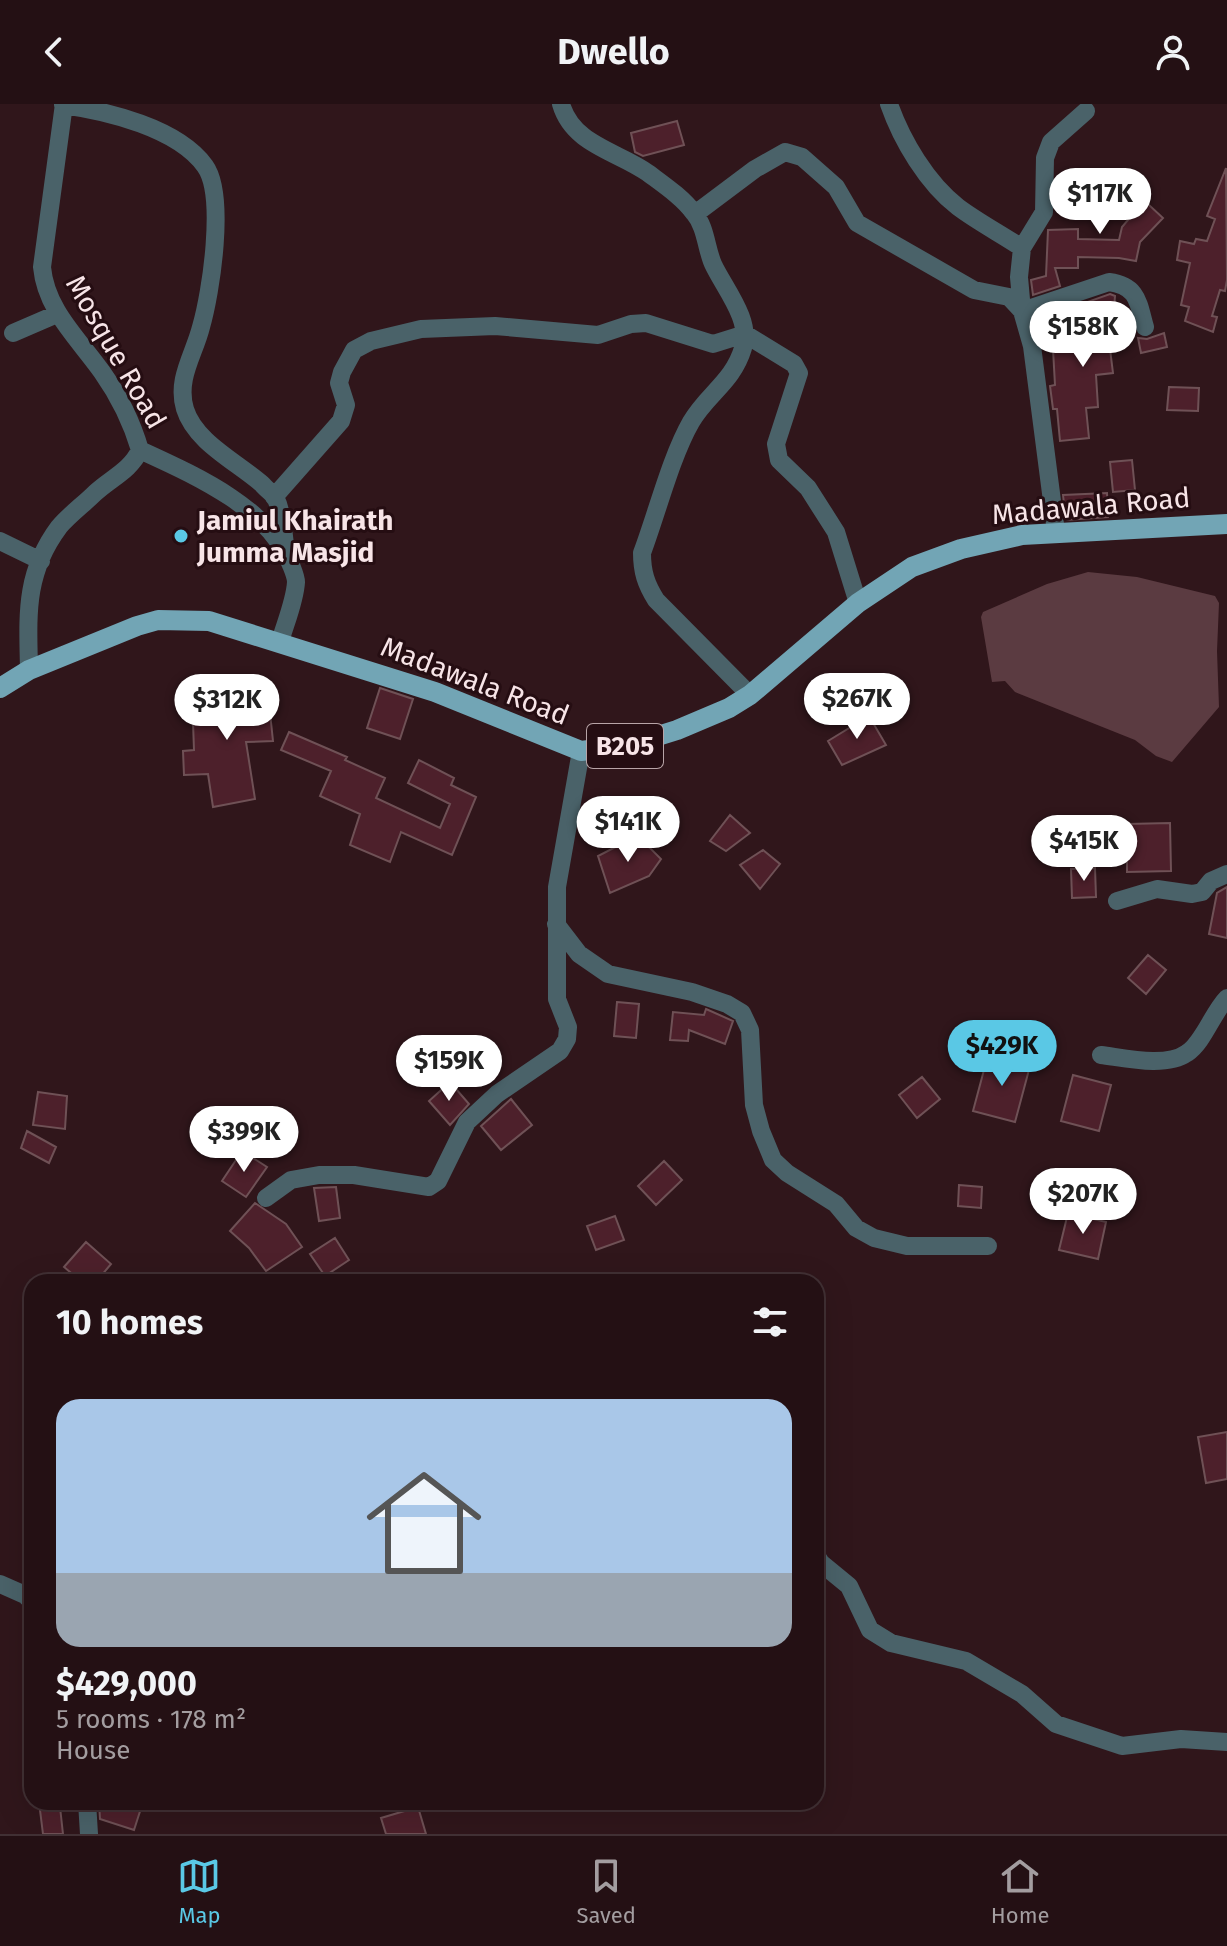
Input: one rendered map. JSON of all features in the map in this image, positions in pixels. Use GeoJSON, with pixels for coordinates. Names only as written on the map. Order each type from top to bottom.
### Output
{"type":"FeatureCollection","features":[{"type":"Feature","properties":{"kind":"main road","name":"Madawala Road"},"geometry":{"type":"LineString","coordinates":[[0,688],[29,670],[137,626],[158,620],[209,621],[435,692],[581,751],[629,745],[677,730],[729,708],[750,695],[858,603],[912,567],[991,540],[1056,532],[1227,524]]}},
{"type":"Feature","properties":{"kind":"street"},"geometry":{"type":"LineString","coordinates":[[64,104],[91,108],[150,128],[192,151],[207,168],[214,189],[215,229],[206,310],[183,382],[184,406],[191,425],[274,497],[286,553]]}},
{"type":"Feature","properties":{"kind":"street","name":"Mosque Road"},"geometry":{"type":"LineString","coordinates":[[64,104],[42,267],[44,288],[57,314],[105,375],[133,426],[140,450],[231,497],[265,527],[286,553],[297,580],[280,642]]}},
{"type":"Feature","properties":{"kind":"street"},"geometry":{"type":"LineString","coordinates":[[561,104],[565,119],[577,132],[593,144],[641,168],[671,190],[695,214],[713,264],[735,304],[745,334],[744,347],[732,372],[697,412],[689,426],[642,553],[642,571],[656,600],[750,695]]}},
{"type":"Feature","properties":{"kind":"street"},"geometry":{"type":"LineString","coordinates":[[889,104],[897,129],[915,158],[957,206],[1022,248]]}},
{"type":"Feature","properties":{"kind":"street"},"geometry":{"type":"LineString","coordinates":[[1056,532],[1032,346],[1022,311],[1019,277],[1022,248],[1044,212],[1045,158],[1051,142],[1086,111]]}},
{"type":"Feature","properties":{"kind":"street"},"geometry":{"type":"LineString","coordinates":[[695,214],[755,169],[785,152],[802,157],[836,187],[857,223],[974,290],[1009,297],[1022,311]]}},
{"type":"Feature","properties":{"kind":"street"},"geometry":{"type":"LineString","coordinates":[[1022,311],[1109,282],[1122,283],[1135,293],[1145,327]]}},
{"type":"Feature","properties":{"kind":"street"},"geometry":{"type":"LineString","coordinates":[[13,333],[57,314]]}},
{"type":"Feature","properties":{"kind":"street"},"geometry":{"type":"LineString","coordinates":[[274,497],[341,421],[346,405],[339,383],[342,372],[354,350],[371,341],[421,329],[495,326],[598,335],[631,324],[646,323],[713,344],[745,334],[794,364],[799,373],[776,444],[779,460],[808,488],[836,532],[858,603]]}},
{"type":"Feature","properties":{"kind":"street"},"geometry":{"type":"LineString","coordinates":[[29,670],[30,588],[41,561],[60,527],[100,488],[134,462],[140,450]]}},
{"type":"Feature","properties":{"kind":"street"},"geometry":{"type":"LineString","coordinates":[[0,541],[41,561]]}},
{"type":"Feature","properties":{"kind":"street"},"geometry":{"type":"LineString","coordinates":[[266,1198],[291,1180],[319,1175],[354,1175],[429,1187],[438,1181],[467,1122],[497,1094],[560,1051],[567,1039],[568,1027],[557,999],[557,887],[581,751]]}},
{"type":"Feature","properties":{"kind":"street"},"geometry":{"type":"LineString","coordinates":[[1117,901],[1157,889],[1192,894],[1202,892],[1211,881],[1227,874]]}},
{"type":"Feature","properties":{"kind":"street"},"geometry":{"type":"LineString","coordinates":[[556,924],[579,954],[608,974],[692,992],[727,1004],[742,1013],[750,1030],[754,1105],[773,1160],[787,1173],[836,1204],[856,1228],[874,1238],[907,1246],[988,1246]]}},
{"type":"Feature","properties":{"kind":"street"},"geometry":{"type":"LineString","coordinates":[[1101,1055],[1145,1062],[1188,1053],[1227,998]]}},
{"type":"Feature","properties":{"kind":"street"},"geometry":{"type":"LineString","coordinates":[[824,1565],[849,1586],[870,1630],[891,1643],[966,1661],[1022,1694],[1056,1724],[1122,1746],[1181,1739],[1227,1742]]}},
{"type":"Feature","properties":{"kind":"street"},"geometry":{"type":"LineString","coordinates":[[0,1584],[24,1595]]}},
{"type":"Feature","properties":{"kind":"street"},"geometry":{"type":"LineString","coordinates":[[88,1810],[89,1834]]}},
{"type":"Feature","properties":{"kind":"shaded area"},"geometry":{"type":"Polygon","coordinates":[[[1088,572],[1137,577],[1215,596],[1219,603],[1219,707],[1172,762],[1156,756],[1135,740],[1015,692],[1005,681],[992,682],[981,617],[983,612],[1047,584],[1088,572]]]}},
{"type":"Feature","properties":{"kind":"building"},"geometry":{"type":"Polygon","coordinates":[[[677,121],[684,145],[643,156],[635,152],[631,133],[677,121]]]}},
{"type":"Feature","properties":{"kind":"building"},"geometry":{"type":"Polygon","coordinates":[[[1226,168],[1227,280],[1225,291],[1220,290],[1212,316],[1217,317],[1213,332],[1185,321],[1189,307],[1181,305],[1190,263],[1177,260],[1180,241],[1194,244],[1196,239],[1207,241],[1215,219],[1207,216],[1226,168]]]}},
{"type":"Feature","properties":{"kind":"building"},"geometry":{"type":"Polygon","coordinates":[[[1107,177],[1136,188],[1135,192],[1163,218],[1140,242],[1136,261],[1078,257],[1078,268],[1055,268],[1060,286],[1033,295],[1031,280],[1046,276],[1048,230],[1078,229],[1078,239],[1119,240],[1122,227],[1134,213],[1098,199],[1107,177]]]}},
{"type":"Feature","properties":{"kind":"building"},"geometry":{"type":"Polygon","coordinates":[[[1110,294],[1115,296],[1112,334],[1108,333],[1113,373],[1096,375],[1098,407],[1086,408],[1089,438],[1060,441],[1057,409],[1053,409],[1050,386],[1055,385],[1053,349],[1081,348],[1080,344],[1088,343],[1076,306],[1110,294]]]}},
{"type":"Feature","properties":{"kind":"building"},"geometry":{"type":"Polygon","coordinates":[[[1164,333],[1167,347],[1141,353],[1138,338],[1147,339],[1164,333]]]}},
{"type":"Feature","properties":{"kind":"building"},"geometry":{"type":"Polygon","coordinates":[[[1169,387],[1199,388],[1198,411],[1167,410],[1169,387]]]}},
{"type":"Feature","properties":{"kind":"building"},"geometry":{"type":"Polygon","coordinates":[[[1132,460],[1135,490],[1113,492],[1110,462],[1132,460]]]}},
{"type":"Feature","properties":{"kind":"building"},"geometry":{"type":"Polygon","coordinates":[[[1107,493],[1108,517],[1066,520],[1063,495],[1107,493]]]}},
{"type":"Feature","properties":{"kind":"building"},"geometry":{"type":"Polygon","coordinates":[[[380,688],[413,699],[400,739],[367,728],[380,688]]]}},
{"type":"Feature","properties":{"kind":"building"},"geometry":{"type":"Polygon","coordinates":[[[192,694],[268,694],[273,741],[246,742],[255,799],[213,807],[208,774],[184,775],[183,751],[194,750],[192,694]]]}},
{"type":"Feature","properties":{"kind":"building"},"geometry":{"type":"Polygon","coordinates":[[[869,716],[886,745],[842,765],[828,741],[869,716]]]}},
{"type":"Feature","properties":{"kind":"building"},"geometry":{"type":"Polygon","coordinates":[[[289,732],[347,757],[345,760],[385,778],[376,798],[440,828],[450,804],[408,783],[419,760],[454,778],[451,785],[476,797],[452,855],[401,832],[390,862],[350,845],[360,814],[320,796],[331,771],[281,750],[289,732]]]}},
{"type":"Feature","properties":{"kind":"building"},"geometry":{"type":"Polygon","coordinates":[[[730,815],[750,833],[726,851],[710,841],[730,815]]]}},
{"type":"Feature","properties":{"kind":"building"},"geometry":{"type":"Polygon","coordinates":[[[1170,823],[1171,871],[1127,872],[1127,824],[1170,823]]]}},
{"type":"Feature","properties":{"kind":"building"},"geometry":{"type":"Polygon","coordinates":[[[633,838],[661,859],[649,876],[610,893],[598,856],[633,838]]]}},
{"type":"Feature","properties":{"kind":"building"},"geometry":{"type":"Polygon","coordinates":[[[763,850],[780,864],[760,889],[740,865],[763,850]]]}},
{"type":"Feature","properties":{"kind":"building"},"geometry":{"type":"Polygon","coordinates":[[[1095,868],[1096,897],[1072,898],[1071,869],[1095,868]]]}},
{"type":"Feature","properties":{"kind":"building"},"geometry":{"type":"Polygon","coordinates":[[[1227,887],[1227,938],[1209,934],[1217,893],[1227,887]]]}},
{"type":"Feature","properties":{"kind":"building"},"geometry":{"type":"Polygon","coordinates":[[[1148,955],[1166,970],[1146,994],[1128,978],[1148,955]]]}},
{"type":"Feature","properties":{"kind":"building"},"geometry":{"type":"Polygon","coordinates":[[[617,1002],[639,1004],[636,1038],[614,1036],[617,1002]]]}},
{"type":"Feature","properties":{"kind":"building"},"geometry":{"type":"Polygon","coordinates":[[[706,1009],[733,1021],[725,1044],[689,1030],[688,1041],[670,1040],[673,1012],[704,1015],[706,1009]]]}},
{"type":"Feature","properties":{"kind":"building"},"geometry":{"type":"Polygon","coordinates":[[[988,1055],[1030,1066],[1015,1122],[973,1111],[988,1055]]]}},
{"type":"Feature","properties":{"kind":"building"},"geometry":{"type":"Polygon","coordinates":[[[1073,1075],[1111,1085],[1099,1131],[1061,1121],[1073,1075]]]}},
{"type":"Feature","properties":{"kind":"building"},"geometry":{"type":"Polygon","coordinates":[[[922,1077],[940,1099],[917,1118],[899,1095],[922,1077]]]}},
{"type":"Feature","properties":{"kind":"building"},"geometry":{"type":"Polygon","coordinates":[[[450,1082],[469,1104],[450,1125],[429,1101],[450,1082]]]}},
{"type":"Feature","properties":{"kind":"building"},"geometry":{"type":"Polygon","coordinates":[[[38,1092],[67,1096],[65,1129],[33,1125],[38,1092]]]}},
{"type":"Feature","properties":{"kind":"building"},"geometry":{"type":"Polygon","coordinates":[[[511,1099],[532,1125],[501,1150],[481,1126],[511,1099]]]}},
{"type":"Feature","properties":{"kind":"building"},"geometry":{"type":"Polygon","coordinates":[[[27,1131],[56,1147],[49,1163],[21,1148],[27,1131]]]}},
{"type":"Feature","properties":{"kind":"building"},"geometry":{"type":"Polygon","coordinates":[[[242,1151],[267,1167],[246,1197],[222,1181],[242,1151]]]}},
{"type":"Feature","properties":{"kind":"building"},"geometry":{"type":"Polygon","coordinates":[[[664,1161],[682,1180],[656,1205],[638,1186],[664,1161]]]}},
{"type":"Feature","properties":{"kind":"building"},"geometry":{"type":"Polygon","coordinates":[[[959,1185],[982,1187],[981,1208],[958,1206],[959,1185]]]}},
{"type":"Feature","properties":{"kind":"building"},"geometry":{"type":"Polygon","coordinates":[[[336,1187],[340,1218],[319,1221],[314,1188],[336,1187]]]}},
{"type":"Feature","properties":{"kind":"building"},"geometry":{"type":"Polygon","coordinates":[[[255,1203],[286,1224],[302,1247],[266,1271],[249,1248],[230,1231],[255,1203]]]}},
{"type":"Feature","properties":{"kind":"building"},"geometry":{"type":"Polygon","coordinates":[[[1068,1213],[1106,1222],[1098,1259],[1059,1250],[1068,1213]]]}},
{"type":"Feature","properties":{"kind":"building"},"geometry":{"type":"Polygon","coordinates":[[[615,1216],[624,1240],[596,1250],[587,1226],[615,1216]]]}},
{"type":"Feature","properties":{"kind":"building"},"geometry":{"type":"Polygon","coordinates":[[[335,1238],[349,1260],[324,1274],[310,1254],[335,1238]]]}},
{"type":"Feature","properties":{"kind":"building"},"geometry":{"type":"Polygon","coordinates":[[[86,1242],[111,1264],[103,1274],[72,1274],[64,1267],[86,1242]]]}},
{"type":"Feature","properties":{"kind":"building"},"geometry":{"type":"Polygon","coordinates":[[[1227,1432],[1227,1479],[1206,1483],[1198,1437],[1227,1432]]]}},
{"type":"Feature","properties":{"kind":"building"},"geometry":{"type":"Polygon","coordinates":[[[40,1810],[60,1810],[63,1834],[43,1834],[40,1810]]]}},
{"type":"Feature","properties":{"kind":"building"},"geometry":{"type":"Polygon","coordinates":[[[99,1810],[140,1810],[134,1830],[100,1819],[99,1810]]]}},
{"type":"Feature","properties":{"kind":"building"},"geometry":{"type":"Polygon","coordinates":[[[419,1810],[426,1834],[386,1834],[381,1818],[419,1810]]]}},
{"type":"Feature","properties":{"kind":"place","name":"Jamiul Khairath Jumma Masjid"},"geometry":{"type":"Point","coordinates":[181,536]}}]}
